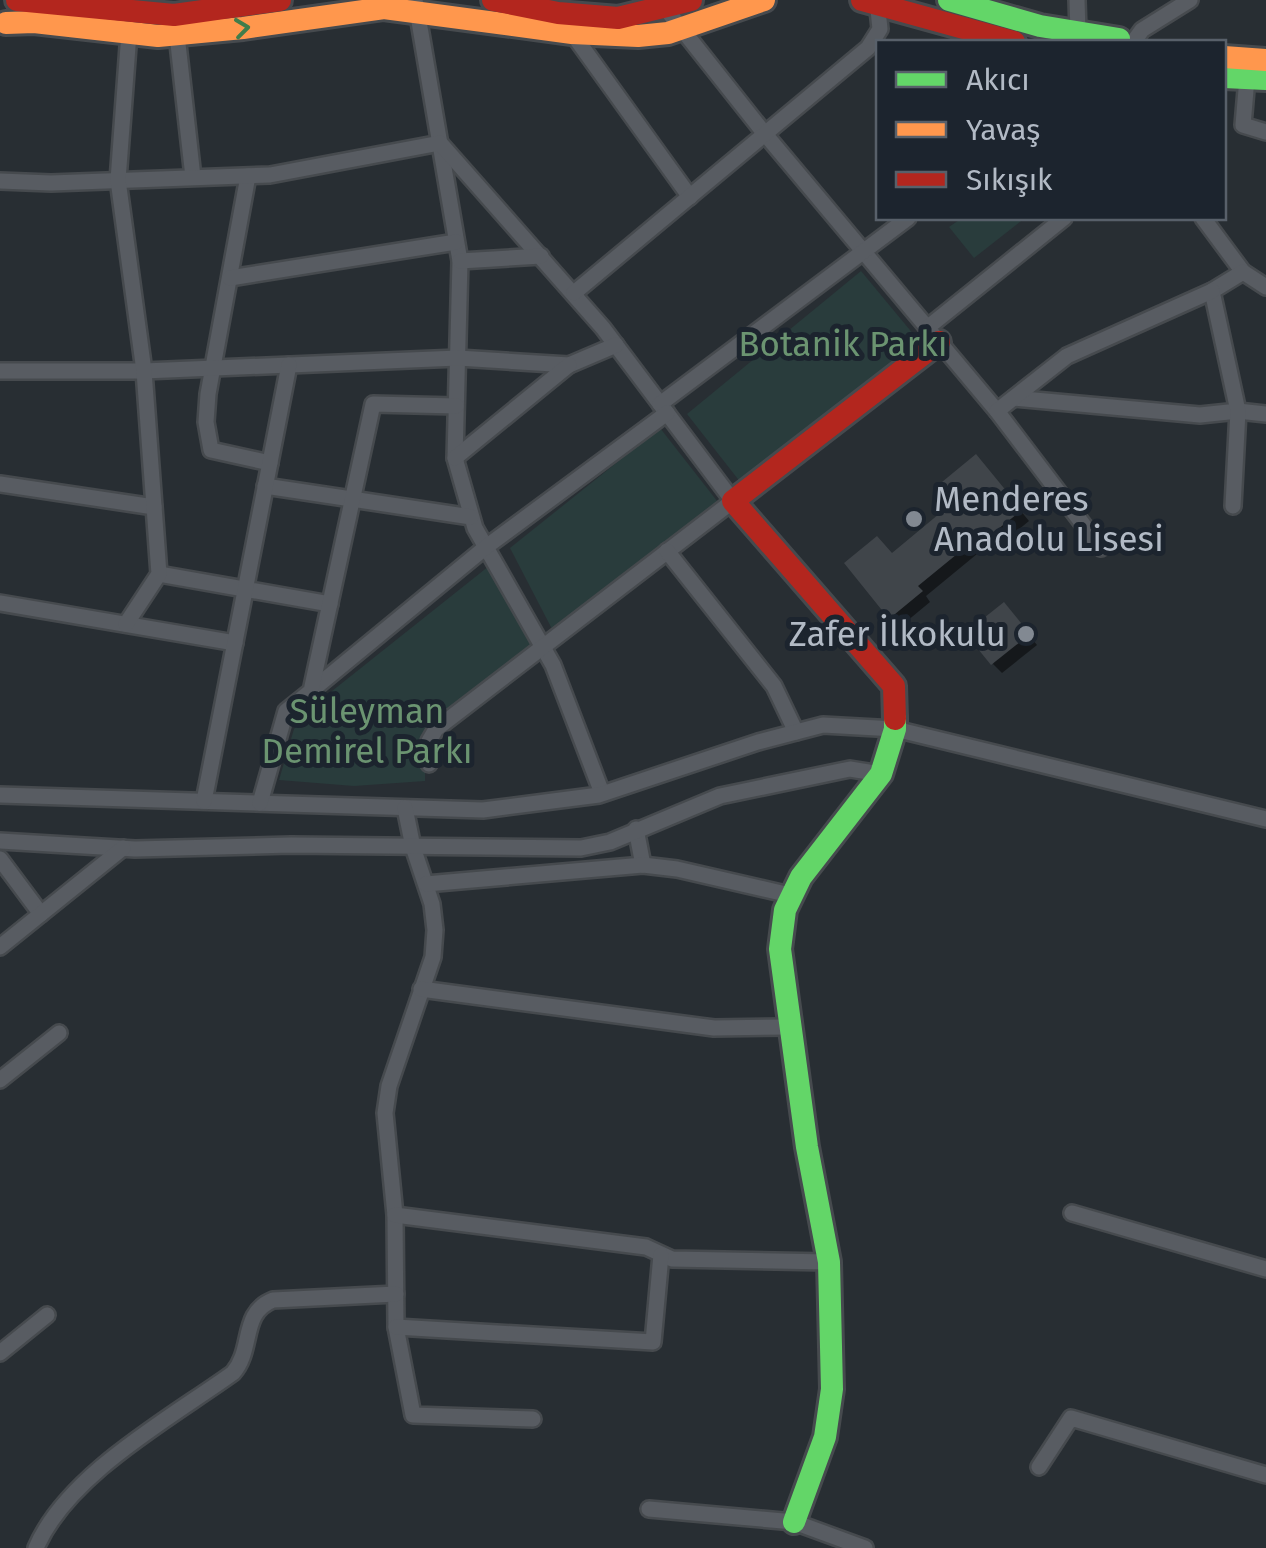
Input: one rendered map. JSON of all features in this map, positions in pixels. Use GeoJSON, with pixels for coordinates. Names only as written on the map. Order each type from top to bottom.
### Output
{"type":"FeatureCollection","features":[{"type":"Feature","properties":{"kind":"street"},"geometry":{"type":"LineString","coordinates":[[17,0],[134,13],[280,0]]}},
{"type":"Feature","properties":{"kind":"street"},"geometry":{"type":"LineString","coordinates":[[493,0],[557,6],[618,18],[692,0]]}},
{"type":"Feature","properties":{"kind":"street"},"geometry":{"type":"LineString","coordinates":[[3,22],[177,34],[416,5],[572,32],[638,36],[682,29],[764,0]]}},
{"type":"Feature","properties":{"kind":"street"},"geometry":{"type":"LineString","coordinates":[[949,0],[996,7],[1078,32],[1120,40]]}},
{"type":"Feature","properties":{"kind":"street"},"geometry":{"type":"LineString","coordinates":[[1077,0],[1078,32]]}},
{"type":"Feature","properties":{"kind":"street"},"geometry":{"type":"LineString","coordinates":[[1127,40],[1190,0]]}},
{"type":"Feature","properties":{"kind":"street"},"geometry":{"type":"LineString","coordinates":[[872,2],[1007,40]]}},
{"type":"Feature","properties":{"kind":"street"},"geometry":{"type":"LineString","coordinates":[[574,293],[868,48],[880,29],[872,2]]}},
{"type":"Feature","properties":{"kind":"street"},"geometry":{"type":"LineString","coordinates":[[416,5],[460,261],[455,458],[472,517],[553,665],[602,793]]}},
{"type":"Feature","properties":{"kind":"street"},"geometry":{"type":"LineString","coordinates":[[666,9],[996,411],[1100,548]]}},
{"type":"Feature","properties":{"kind":"street"},"geometry":{"type":"LineString","coordinates":[[572,32],[690,197]]}},
{"type":"Feature","properties":{"kind":"street"},"geometry":{"type":"LineString","coordinates":[[126,624],[159,574],[144,370],[118,180],[129,33]]}},
{"type":"Feature","properties":{"kind":"street"},"geometry":{"type":"LineString","coordinates":[[177,34],[193,177]]}},
{"type":"Feature","properties":{"kind":"street"},"geometry":{"type":"LineString","coordinates":[[1226,57],[1266,60]]}},
{"type":"Feature","properties":{"kind":"street"},"geometry":{"type":"LineString","coordinates":[[1243,124],[1246,78]]}},
{"type":"Feature","properties":{"kind":"street"},"geometry":{"type":"LineString","coordinates":[[1226,120],[1266,132]]}},
{"type":"Feature","properties":{"kind":"street"},"geometry":{"type":"LineString","coordinates":[[0,181],[51,183],[270,175],[440,142]]}},
{"type":"Feature","properties":{"kind":"street"},"geometry":{"type":"LineString","coordinates":[[440,142],[574,293],[733,501],[894,686],[895,730],[882,774],[790,894],[781,928],[780,949],[807,1146],[829,1262],[830,1414],[818,1462],[794,1522]]}},
{"type":"Feature","properties":{"kind":"street"},"geometry":{"type":"LineString","coordinates":[[248,176],[207,408],[210,450],[270,463]]}},
{"type":"Feature","properties":{"kind":"street"},"geometry":{"type":"LineString","coordinates":[[260,803],[286,711],[486,547],[905,220]]}},
{"type":"Feature","properties":{"kind":"street"},"geometry":{"type":"LineString","coordinates":[[429,764],[429,741],[436,729],[733,501],[933,335],[1062,220]]}},
{"type":"Feature","properties":{"kind":"street"},"geometry":{"type":"LineString","coordinates":[[1204,220],[1243,272],[1266,287]]}},
{"type":"Feature","properties":{"kind":"street"},"geometry":{"type":"LineString","coordinates":[[230,278],[456,242]]}},
{"type":"Feature","properties":{"kind":"street"},"geometry":{"type":"LineString","coordinates":[[460,261],[541,256]]}},
{"type":"Feature","properties":{"kind":"street"},"geometry":{"type":"LineString","coordinates":[[996,411],[1067,356],[1212,291],[1243,272]]}},
{"type":"Feature","properties":{"kind":"street"},"geometry":{"type":"LineString","coordinates":[[1212,291],[1238,411],[1234,506]]}},
{"type":"Feature","properties":{"kind":"street"},"geometry":{"type":"LineString","coordinates":[[455,458],[569,365],[616,345]]}},
{"type":"Feature","properties":{"kind":"street"},"geometry":{"type":"LineString","coordinates":[[0,371],[144,370],[458,358],[569,365]]}},
{"type":"Feature","properties":{"kind":"street"},"geometry":{"type":"LineString","coordinates":[[204,801],[289,365]]}},
{"type":"Feature","properties":{"kind":"street"},"geometry":{"type":"LineString","coordinates":[[1014,398],[1200,415],[1238,411],[1266,414]]}},
{"type":"Feature","properties":{"kind":"street"},"geometry":{"type":"LineString","coordinates":[[311,692],[373,404],[456,406]]}},
{"type":"Feature","properties":{"kind":"street"},"geometry":{"type":"LineString","coordinates":[[0,484],[154,507]]}},
{"type":"Feature","properties":{"kind":"street"},"geometry":{"type":"LineString","coordinates":[[266,486],[352,502],[472,517]]}},
{"type":"Feature","properties":{"kind":"street"},"geometry":{"type":"LineString","coordinates":[[667,552],[774,686],[796,732]]}},
{"type":"Feature","properties":{"kind":"street"},"geometry":{"type":"LineString","coordinates":[[159,574],[330,604]]}},
{"type":"Feature","properties":{"kind":"street"},"geometry":{"type":"LineString","coordinates":[[0,603],[235,642]]}},
{"type":"Feature","properties":{"kind":"street"},"geometry":{"type":"LineString","coordinates":[[0,794],[483,810],[602,793],[824,725],[895,730],[1266,819]]}},
{"type":"Feature","properties":{"kind":"street"},"geometry":{"type":"LineString","coordinates":[[0,842],[123,848],[580,848],[610,842],[720,796],[850,769],[882,774]]}},
{"type":"Feature","properties":{"kind":"street"},"geometry":{"type":"LineString","coordinates":[[405,808],[434,916],[435,944],[386,1100],[385,1128],[395,1215],[396,1327],[414,1415],[533,1419]]}},
{"type":"Feature","properties":{"kind":"street"},"geometry":{"type":"LineString","coordinates":[[636,829],[643,865]]}},
{"type":"Feature","properties":{"kind":"street"},"geometry":{"type":"LineString","coordinates":[[0,947],[123,848]]}},
{"type":"Feature","properties":{"kind":"street"},"geometry":{"type":"LineString","coordinates":[[0,859],[41,914]]}},
{"type":"Feature","properties":{"kind":"street"},"geometry":{"type":"LineString","coordinates":[[426,884],[643,865],[790,894]]}},
{"type":"Feature","properties":{"kind":"street"},"geometry":{"type":"LineString","coordinates":[[422,989],[696,1026],[790,1027]]}},
{"type":"Feature","properties":{"kind":"street"},"geometry":{"type":"LineString","coordinates":[[0,1080],[59,1033]]}},
{"type":"Feature","properties":{"kind":"street"},"geometry":{"type":"LineString","coordinates":[[1072,1213],[1266,1269]]}},
{"type":"Feature","properties":{"kind":"street"},"geometry":{"type":"LineString","coordinates":[[395,1215],[646,1246],[672,1259],[829,1262]]}},
{"type":"Feature","properties":{"kind":"street"},"geometry":{"type":"LineString","coordinates":[[396,1327],[653,1342],[661,1255]]}},
{"type":"Feature","properties":{"kind":"street"},"geometry":{"type":"LineString","coordinates":[[36,1548],[53,1517],[92,1476],[233,1373],[244,1356],[249,1324],[259,1307],[272,1300],[396,1294]]}},
{"type":"Feature","properties":{"kind":"street"},"geometry":{"type":"LineString","coordinates":[[0,1353],[47,1316]]}},
{"type":"Feature","properties":{"kind":"street"},"geometry":{"type":"LineString","coordinates":[[1039,1467],[1071,1418],[1266,1474]]}},
{"type":"Feature","properties":{"kind":"street"},"geometry":{"type":"LineString","coordinates":[[649,1508],[794,1522],[865,1548]]}},
{"type":"Feature","properties":{"kind":"green space"},"geometry":{"type":"Polygon","coordinates":[[[959,220],[1022,220],[974,258],[949,227],[959,220]]]}},
{"type":"Feature","properties":{"kind":"green space","name":"Botanik Parkı"},"geometry":{"type":"Polygon","coordinates":[[[861,271],[919,341],[741,483],[687,414],[861,271]]]}},
{"type":"Feature","properties":{"kind":"green space"},"geometry":{"type":"Polygon","coordinates":[[[660,428],[721,506],[552,629],[510,548],[660,428]]]}},
{"type":"Feature","properties":{"kind":"green space","name":"Süleyman Demirel Parkı"},"geometry":{"type":"Polygon","coordinates":[[[489,566],[533,647],[425,729],[425,781],[354,786],[279,780],[294,729],[322,699],[489,566]]]}},
{"type":"Feature","properties":{"kind":"building"},"geometry":{"type":"Polygon","coordinates":[[[976,454],[1022,510],[988,537],[984,532],[918,586],[923,591],[889,619],[844,563],[877,536],[892,553],[957,499],[942,482],[976,454]]]}},
{"type":"Feature","properties":{"kind":"building"},"geometry":{"type":"Polygon","coordinates":[[[1004,602],[1030,634],[991,665],[965,633],[1004,602]]]}},
{"type":"Feature","properties":{"kind":"traffic: fast"},"geometry":{"type":"LineString","coordinates":[[949,0],[1040,26],[1119,39]]}},
{"type":"Feature","properties":{"kind":"traffic: fast"},"geometry":{"type":"LineString","coordinates":[[1226,77],[1266,79]]}},
{"type":"Feature","properties":{"kind":"traffic: fast"},"geometry":{"type":"LineString","coordinates":[[794,1522],[825,1437],[832,1389],[829,1262],[807,1147],[780,949],[785,910],[801,877],[881,774],[895,719]]}},
{"type":"Feature","properties":{"kind":"traffic: slow"},"geometry":{"type":"LineString","coordinates":[[6,23],[34,22],[158,36],[384,8],[572,33],[638,36],[668,33],[764,0]]}},
{"type":"Feature","properties":{"kind":"traffic: slow"},"geometry":{"type":"LineString","coordinates":[[1226,57],[1266,60]]}},
{"type":"Feature","properties":{"kind":"traffic: jam"},"geometry":{"type":"LineString","coordinates":[[17,0],[174,15],[280,0]]}},
{"type":"Feature","properties":{"kind":"traffic: jam"},"geometry":{"type":"LineString","coordinates":[[493,0],[558,13],[618,18],[691,0]]}},
{"type":"Feature","properties":{"kind":"traffic: jam"},"geometry":{"type":"LineString","coordinates":[[862,0],[1007,40]]}},
{"type":"Feature","properties":{"kind":"traffic: jam"},"geometry":{"type":"LineString","coordinates":[[895,719],[894,686],[733,501],[939,342]]}},
{"type":"Feature","properties":{"kind":"place","name":"Menderes Anadolu Lisesi"},"geometry":{"type":"Point","coordinates":[914,519]}},
{"type":"Feature","properties":{"kind":"place","name":"Zafer İlkokulu"},"geometry":{"type":"Point","coordinates":[1026,634]}}]}
